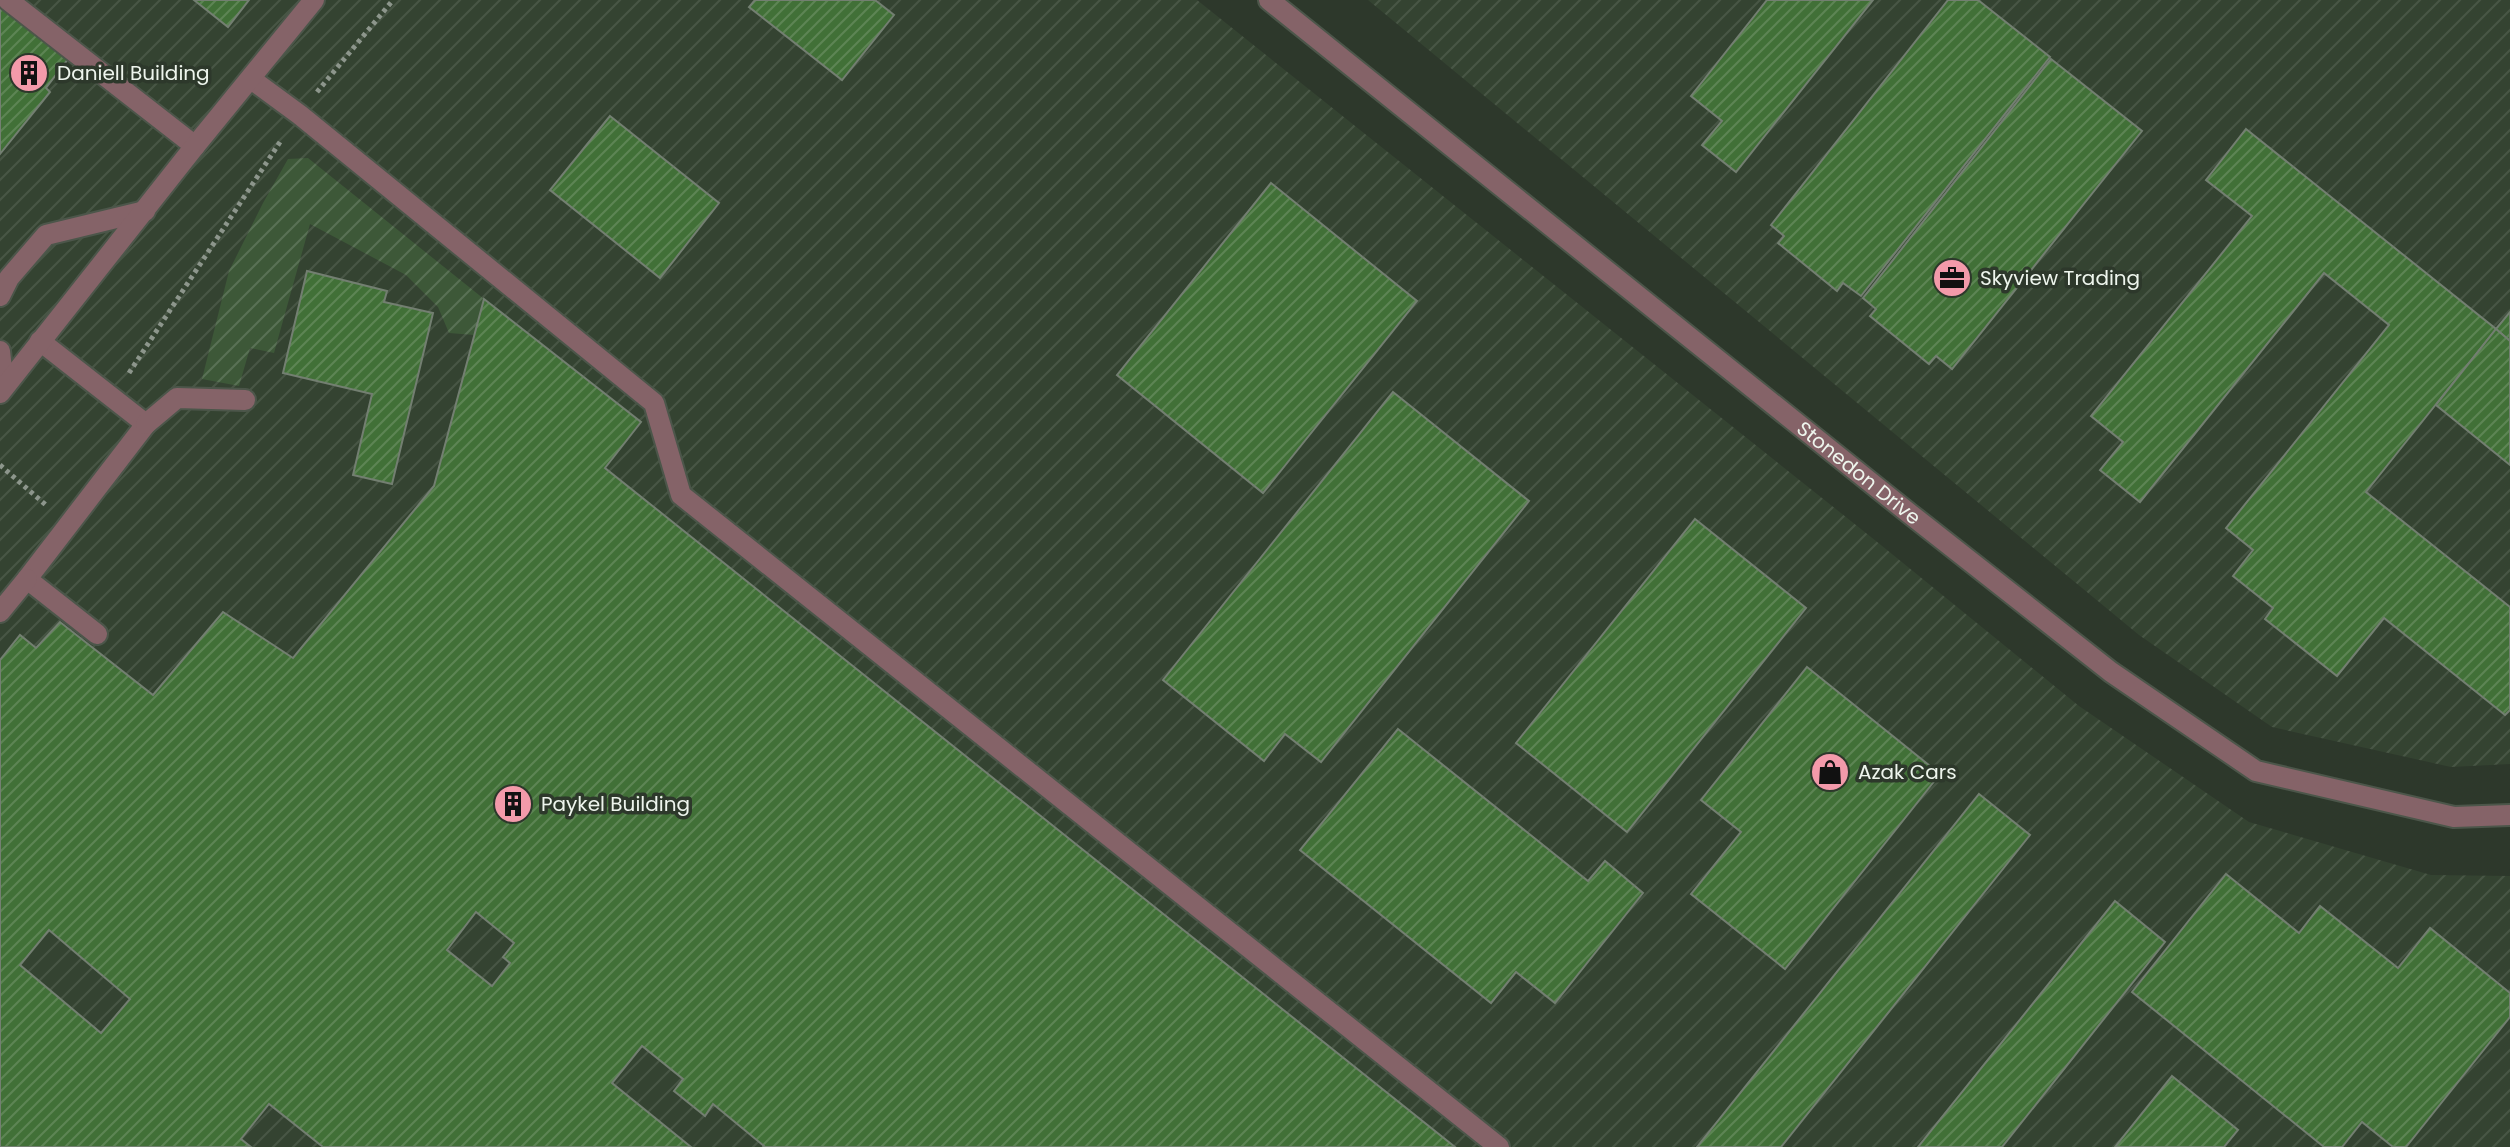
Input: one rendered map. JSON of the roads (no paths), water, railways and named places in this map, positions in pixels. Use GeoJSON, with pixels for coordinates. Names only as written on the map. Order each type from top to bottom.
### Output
{"type":"FeatureCollection","features":[{"type":"Feature","properties":{"kind":"street"},"geometry":{"type":"LineString","coordinates":[[8,0],[195,146]]}},
{"type":"Feature","properties":{"kind":"street"},"geometry":{"type":"LineString","coordinates":[[2,390],[314,0]]}},
{"type":"Feature","properties":{"kind":"street","name":"Stonedon Drive"},"geometry":{"type":"LineString","coordinates":[[1269,0],[2111,672],[2256,771],[2454,817],[2510,815]]}},
{"type":"Feature","properties":{"kind":"street"},"geometry":{"type":"LineString","coordinates":[[251,79],[654,403],[681,495],[1499,1147]]}},
{"type":"Feature","properties":{"kind":"street"},"geometry":{"type":"LineString","coordinates":[[0,296],[9,278],[46,235],[145,211]]}},
{"type":"Feature","properties":{"kind":"street"},"geometry":{"type":"LineString","coordinates":[[40,341],[146,424]]}},
{"type":"Feature","properties":{"kind":"street"},"geometry":{"type":"LineString","coordinates":[[0,351],[2,390]]}},
{"type":"Feature","properties":{"kind":"street"},"geometry":{"type":"LineString","coordinates":[[0,612],[146,424],[177,398],[245,400]]}},
{"type":"Feature","properties":{"kind":"street"},"geometry":{"type":"LineString","coordinates":[[27,579],[97,634]]}},
{"type":"Feature","properties":{"kind":"place","name":"Daniell Building"},"geometry":{"type":"Point","coordinates":[29,73]}},
{"type":"Feature","properties":{"kind":"place","name":"Skyview Trading"},"geometry":{"type":"Point","coordinates":[1952,278]}},
{"type":"Feature","properties":{"kind":"place","name":"Azak Cars"},"geometry":{"type":"Point","coordinates":[1830,772]}},
{"type":"Feature","properties":{"kind":"place","name":"Paykel Building"},"geometry":{"type":"Point","coordinates":[513,804]}}]}
